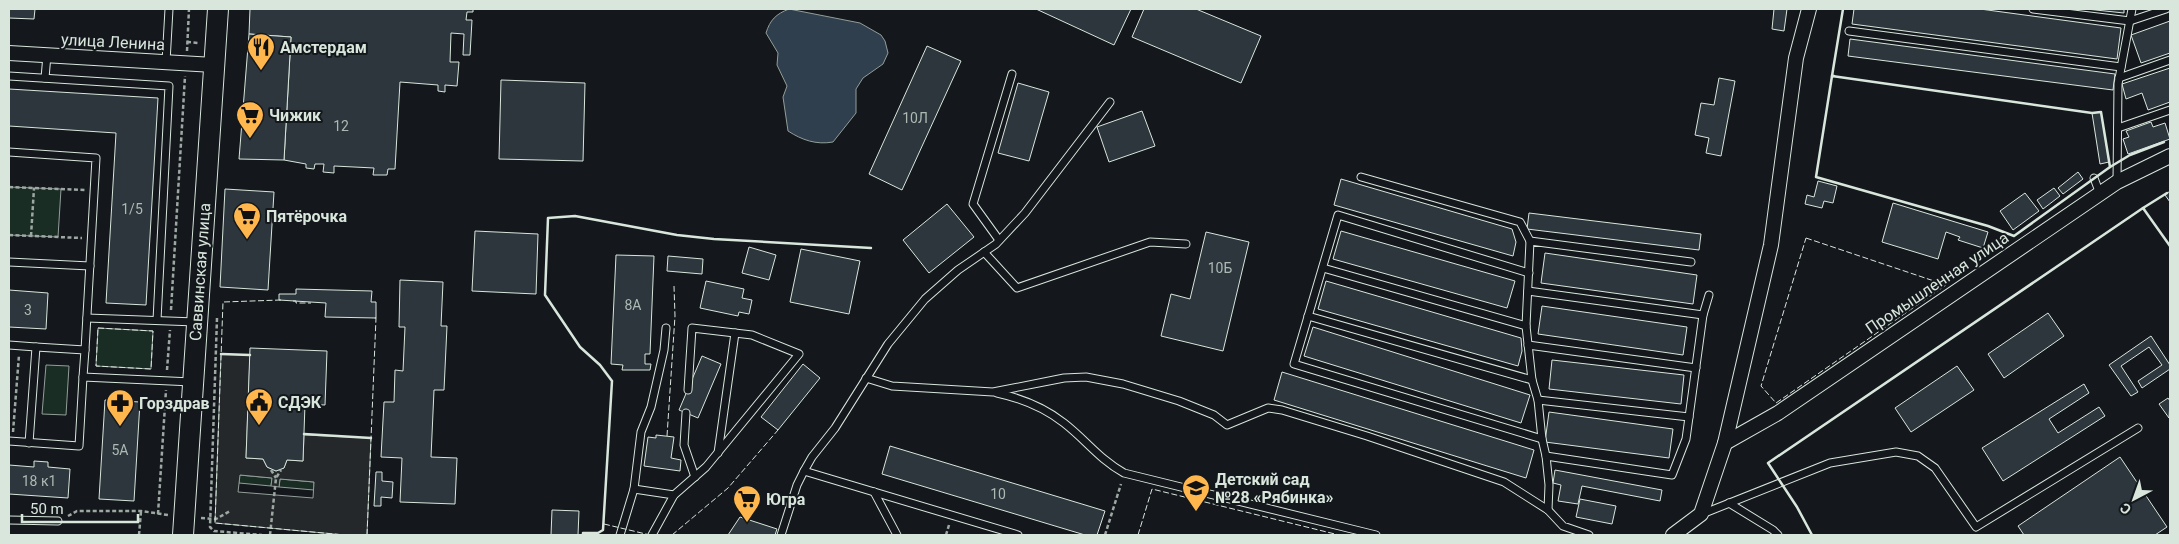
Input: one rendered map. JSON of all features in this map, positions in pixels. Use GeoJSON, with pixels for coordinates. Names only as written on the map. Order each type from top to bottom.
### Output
{"type":"FeatureCollection","features":[{"type":"Feature","properties":{"kind":"main road","name":"Саввинская улица"},"geometry":{"type":"LineString","coordinates":[[183,535],[218,9]]}},
{"type":"Feature","properties":{"kind":"street"},"geometry":{"type":"LineString","coordinates":[[1673,535],[1686,523],[1701,514],[1725,444],[1771,245],[1791,56],[1809,9]]}},
{"type":"Feature","properties":{"kind":"street","name":"улица Ленина"},"geometry":{"type":"LineString","coordinates":[[9,54],[214,65]]}},
{"type":"Feature","properties":{"kind":"street","name":"Промышленная улица"},"geometry":{"type":"LineString","coordinates":[[1725,444],[1778,413],[1937,298],[2117,182],[2170,156]]}},
{"type":"Feature","properties":{"kind":"lane"},"geometry":{"type":"LineString","coordinates":[[166,62],[169,9]]}},
{"type":"Feature","properties":{"kind":"lane"},"geometry":{"type":"LineString","coordinates":[[2033,9],[2130,21],[2166,9]]}},
{"type":"Feature","properties":{"kind":"lane"},"geometry":{"type":"LineString","coordinates":[[2117,182],[2119,78],[2132,9]]}},
{"type":"Feature","properties":{"kind":"lane"},"geometry":{"type":"LineString","coordinates":[[1849,31],[2121,67]]}},
{"type":"Feature","properties":{"kind":"lane"},"geometry":{"type":"LineString","coordinates":[[44,78],[46,55]]}},
{"type":"Feature","properties":{"kind":"lane"},"geometry":{"type":"LineString","coordinates":[[2119,78],[2170,60]]}},
{"type":"Feature","properties":{"kind":"lane"},"geometry":{"type":"LineString","coordinates":[[999,240],[972,204],[1012,74]]}},
{"type":"Feature","properties":{"kind":"lane"},"geometry":{"type":"LineString","coordinates":[[9,76],[169,86],[157,320]]}},
{"type":"Feature","properties":{"kind":"lane"},"geometry":{"type":"LineString","coordinates":[[781,535],[797,486],[804,471],[888,344],[926,299],[958,270],[999,240],[1025,214],[1110,102]]}},
{"type":"Feature","properties":{"kind":"lane"},"geometry":{"type":"LineString","coordinates":[[2118,128],[2170,110]]}},
{"type":"Feature","properties":{"kind":"lane"},"geometry":{"type":"LineString","coordinates":[[9,152],[96,158],[79,446],[10,442]]}},
{"type":"Feature","properties":{"kind":"lane"},"geometry":{"type":"LineString","coordinates":[[1362,177],[1520,222],[1530,241],[1526,326],[1532,380],[1538,400],[1542,440],[1546,456],[1549,484],[1548,510]]}},
{"type":"Feature","properties":{"kind":"lane"},"geometry":{"type":"LineString","coordinates":[[2094,178],[2100,194]]}},
{"type":"Feature","properties":{"kind":"lane"},"geometry":{"type":"LineString","coordinates":[[1529,272],[1338,215],[1294,364],[1542,440]]}},
{"type":"Feature","properties":{"kind":"lane"},"geometry":{"type":"LineString","coordinates":[[1530,241],[1691,262]]}},
{"type":"Feature","properties":{"kind":"lane"},"geometry":{"type":"LineString","coordinates":[[984,252],[1017,288],[1150,242],[1186,244]]}},
{"type":"Feature","properties":{"kind":"lane"},"geometry":{"type":"LineString","coordinates":[[9,262],[90,266]]}},
{"type":"Feature","properties":{"kind":"lane"},"geometry":{"type":"LineString","coordinates":[[1322,268],[1526,326]]}},
{"type":"Feature","properties":{"kind":"lane"},"geometry":{"type":"LineString","coordinates":[[1528,291],[1703,316]]}},
{"type":"Feature","properties":{"kind":"lane"},"geometry":{"type":"LineString","coordinates":[[1546,456],[1672,475],[1686,439],[1703,316],[1709,294]]}},
{"type":"Feature","properties":{"kind":"lane"},"geometry":{"type":"LineString","coordinates":[[1308,316],[1532,380]]}},
{"type":"Feature","properties":{"kind":"lane"},"geometry":{"type":"LineString","coordinates":[[87,318],[197,322]]}},
{"type":"Feature","properties":{"kind":"lane"},"geometry":{"type":"LineString","coordinates":[[620,535],[634,489],[642,432],[651,407],[664,350],[666,328]]}},
{"type":"Feature","properties":{"kind":"lane"},"geometry":{"type":"LineString","coordinates":[[652,535],[674,495],[718,453],[799,354],[752,335],[692,328],[688,390]]}},
{"type":"Feature","properties":{"kind":"lane"},"geometry":{"type":"LineString","coordinates":[[718,453],[735,333]]}},
{"type":"Feature","properties":{"kind":"lane"},"geometry":{"type":"LineString","coordinates":[[1528,345],[1696,368]]}},
{"type":"Feature","properties":{"kind":"lane"},"geometry":{"type":"LineString","coordinates":[[9,346],[85,350]]}},
{"type":"Feature","properties":{"kind":"lane"},"geometry":{"type":"LineString","coordinates":[[29,443],[36,347]]}},
{"type":"Feature","properties":{"kind":"lane"},"geometry":{"type":"LineString","coordinates":[[83,376],[193,382]]}},
{"type":"Feature","properties":{"kind":"lane"},"geometry":{"type":"LineString","coordinates":[[993,392],[1064,378],[1086,377],[1123,384],[1179,401],[1214,415],[1227,425],[1263,409],[1282,410],[1504,482],[1548,510],[1563,526],[1589,535]]}},
{"type":"Feature","properties":{"kind":"lane"},"geometry":{"type":"LineString","coordinates":[[866,378],[892,386],[993,392],[1010,396],[1045,410],[1076,433],[1098,456],[1124,472],[1376,535]]}},
{"type":"Feature","properties":{"kind":"lane"},"geometry":{"type":"LineString","coordinates":[[1538,400],[1689,417]]}},
{"type":"Feature","properties":{"kind":"lane"},"geometry":{"type":"LineString","coordinates":[[686,413],[684,445],[695,477]]}},
{"type":"Feature","properties":{"kind":"lane"},"geometry":{"type":"LineString","coordinates":[[1701,514],[1830,462],[1896,452],[1918,456],[1935,468],[1976,527],[2138,428]]}},
{"type":"Feature","properties":{"kind":"lane"},"geometry":{"type":"LineString","coordinates":[[804,471],[1018,535]]}},
{"type":"Feature","properties":{"kind":"lane"},"geometry":{"type":"LineString","coordinates":[[634,489],[674,495]]}},
{"type":"Feature","properties":{"kind":"lane"},"geometry":{"type":"LineString","coordinates":[[874,492],[897,535]]}},
{"type":"Feature","properties":{"kind":"lane"},"geometry":{"type":"LineString","coordinates":[[1729,503],[1778,535]]}},
{"type":"Feature","properties":{"kind":"lane"},"geometry":{"type":"LineString","coordinates":[[9,520],[58,521]]}},
{"type":"Feature","properties":{"kind":"path"},"geometry":{"type":"LineString","coordinates":[[58,521],[77,511],[141,510],[158,514],[189,9]]}},
{"type":"Feature","properties":{"kind":"path"},"geometry":{"type":"LineString","coordinates":[[9,187],[95,190]]}},
{"type":"Feature","properties":{"kind":"path"},"geometry":{"type":"LineString","coordinates":[[31,236],[34,188]]}},
{"type":"Feature","properties":{"kind":"path"},"geometry":{"type":"LineString","coordinates":[[9,235],[92,239]]}},
{"type":"Feature","properties":{"kind":"path"},"geometry":{"type":"LineString","coordinates":[[217,311],[210,527],[214,531],[262,535]]}},
{"type":"Feature","properties":{"kind":"path"},"geometry":{"type":"LineString","coordinates":[[10,442],[19,346]]}},
{"type":"Feature","properties":{"kind":"path"},"geometry":{"type":"LineString","coordinates":[[271,470],[276,478]]}},
{"type":"Feature","properties":{"kind":"path"},"geometry":{"type":"LineString","coordinates":[[270,535],[276,478],[280,470]]}},
{"type":"Feature","properties":{"kind":"path"},"geometry":{"type":"LineString","coordinates":[[1105,535],[1124,472]]}},
{"type":"Feature","properties":{"kind":"path"},"geometry":{"type":"LineString","coordinates":[[139,535],[141,510]]}},
{"type":"Feature","properties":{"kind":"green space"},"geometry":{"type":"Polygon","coordinates":[[[9,187],[61,189],[58,237],[9,235],[9,187]]]}},
{"type":"Feature","properties":{"kind":"green space"},"geometry":{"type":"Polygon","coordinates":[[[98,328],[153,331],[151,369],[96,366],[98,328]]]}},
{"type":"Feature","properties":{"kind":"green space"},"geometry":{"type":"Polygon","coordinates":[[[46,365],[69,366],[66,415],[42,414],[46,365]]]}},
{"type":"Feature","properties":{"kind":"green space"},"geometry":{"type":"Polygon","coordinates":[[[239,475],[272,478],[271,486],[239,483],[239,475]]]}},
{"type":"Feature","properties":{"kind":"green space"},"geometry":{"type":"Polygon","coordinates":[[[280,479],[314,482],[314,490],[279,487],[280,479]]]}},
{"type":"Feature","properties":{"kind":"shaded area"},"geometry":{"type":"Polygon","coordinates":[[[221,354],[250,355],[246,458],[263,459],[267,467],[276,471],[284,468],[287,460],[303,461],[304,435],[371,438],[367,535],[345,535],[215,523],[221,354]],[[240,475],[238,492],[313,498],[314,482],[280,479],[279,487],[271,486],[272,478],[240,475]]]}},
{"type":"Feature","properties":{"kind":"water"},"geometry":{"type":"Polygon","coordinates":[[[789,9],[860,23],[881,35],[885,41],[888,53],[883,64],[863,78],[856,89],[856,113],[833,142],[809,141],[788,131],[783,97],[787,86],[777,65],[778,53],[766,33],[769,24],[774,18],[789,9]]]}},
{"type":"Feature","properties":{"kind":"building"},"geometry":{"type":"Polygon","coordinates":[[[9,9],[35,9],[34,19],[9,18],[9,9]]]}},
{"type":"Feature","properties":{"kind":"building"},"geometry":{"type":"Polygon","coordinates":[[[250,9],[473,9],[473,12],[467,12],[466,20],[472,20],[470,55],[463,55],[464,34],[451,33],[450,62],[459,62],[457,86],[445,85],[445,92],[438,91],[438,85],[400,82],[395,169],[388,169],[387,175],[373,175],[374,168],[334,166],[334,173],[323,172],[324,164],[315,164],[314,169],[306,168],[306,164],[284,160],[291,37],[249,34],[250,9]]]}},
{"type":"Feature","properties":{"kind":"building"},"geometry":{"type":"Polygon","coordinates":[[[1036,9],[1131,9],[1114,45],[1036,9]]]}},
{"type":"Feature","properties":{"kind":"building"},"geometry":{"type":"Polygon","coordinates":[[[1144,9],[1196,9],[1261,36],[1241,83],[1132,37],[1144,9]]]}},
{"type":"Feature","properties":{"kind":"building"},"geometry":{"type":"Polygon","coordinates":[[[1774,9],[1787,9],[1784,31],[1772,29],[1774,9]]]}},
{"type":"Feature","properties":{"kind":"building"},"geometry":{"type":"Polygon","coordinates":[[[1854,9],[1980,9],[2121,28],[2117,59],[1852,24],[1854,9]]]}},
{"type":"Feature","properties":{"kind":"building"},"geometry":{"type":"Polygon","coordinates":[[[2086,9],[2124,9],[2124,13],[2086,9]]]}},
{"type":"Feature","properties":{"kind":"building"},"geometry":{"type":"Polygon","coordinates":[[[2170,21],[2170,53],[2141,63],[2131,35],[2170,21]]]}},
{"type":"Feature","properties":{"kind":"building"},"geometry":{"type":"Polygon","coordinates":[[[249,34],[291,37],[284,160],[239,159],[249,34]]]}},
{"type":"Feature","properties":{"kind":"building"},"geometry":{"type":"Polygon","coordinates":[[[1850,39],[2115,74],[2113,90],[1848,56],[1850,39]]]}},
{"type":"Feature","properties":{"kind":"building"},"geometry":{"type":"Polygon","coordinates":[[[927,46],[961,61],[902,190],[869,174],[927,46]]]}},
{"type":"Feature","properties":{"kind":"building"},"geometry":{"type":"Polygon","coordinates":[[[2170,68],[2170,102],[2148,110],[2142,93],[2126,99],[2122,84],[2170,68]]]}},
{"type":"Feature","properties":{"kind":"building"},"geometry":{"type":"Polygon","coordinates":[[[1719,78],[1735,81],[1721,156],[1706,153],[1709,138],[1695,135],[1701,103],[1714,105],[1719,78]]]}},
{"type":"Feature","properties":{"kind":"building"},"geometry":{"type":"Polygon","coordinates":[[[501,80],[585,83],[583,161],[499,159],[501,80]]]}},
{"type":"Feature","properties":{"kind":"building"},"geometry":{"type":"Polygon","coordinates":[[[1018,83],[1049,92],[1029,161],[998,153],[1018,83]]]}},
{"type":"Feature","properties":{"kind":"building"},"geometry":{"type":"Polygon","coordinates":[[[9,89],[158,98],[146,305],[106,303],[116,133],[9,126],[9,89]]]}},
{"type":"Feature","properties":{"kind":"building"},"geometry":{"type":"Polygon","coordinates":[[[1142,111],[1155,146],[1109,162],[1097,127],[1142,111]]]}},
{"type":"Feature","properties":{"kind":"building"},"geometry":{"type":"Polygon","coordinates":[[[2101,112],[2109,162],[2100,164],[2092,113],[2101,112]]]}},
{"type":"Feature","properties":{"kind":"building"},"geometry":{"type":"Polygon","coordinates":[[[2151,122],[2153,127],[2165,123],[2170,139],[2128,154],[2123,139],[2129,137],[2126,131],[2151,122]]]}},
{"type":"Feature","properties":{"kind":"building"},"geometry":{"type":"Polygon","coordinates":[[[2078,172],[2083,179],[2063,194],[2058,188],[2078,172]]]}},
{"type":"Feature","properties":{"kind":"building"},"geometry":{"type":"Polygon","coordinates":[[[1341,179],[1512,229],[1516,242],[1513,256],[1334,205],[1341,179]]]}},
{"type":"Feature","properties":{"kind":"building"},"geometry":{"type":"Polygon","coordinates":[[[1818,181],[1837,186],[1833,203],[1824,201],[1822,208],[1805,204],[1807,195],[1814,197],[1818,181]]]}},
{"type":"Feature","properties":{"kind":"building"},"geometry":{"type":"Polygon","coordinates":[[[2054,188],[2060,196],[2043,209],[2037,200],[2054,188]]]}},
{"type":"Feature","properties":{"kind":"building","name":"Пятёрочка"},"geometry":{"type":"Polygon","coordinates":[[[225,189],[274,192],[268,290],[220,287],[225,189]]]}},
{"type":"Feature","properties":{"kind":"building"},"geometry":{"type":"Polygon","coordinates":[[[2170,191],[2170,202],[2165,195],[2170,191]]]}},
{"type":"Feature","properties":{"kind":"building"},"geometry":{"type":"Polygon","coordinates":[[[2025,193],[2039,211],[2013,230],[2000,211],[2025,193]]]}},
{"type":"Feature","properties":{"kind":"building"},"geometry":{"type":"Polygon","coordinates":[[[1893,203],[1988,232],[1983,248],[1958,240],[1960,237],[1946,232],[1938,259],[1882,242],[1893,203]]]}},
{"type":"Feature","properties":{"kind":"building"},"geometry":{"type":"Polygon","coordinates":[[[947,204],[974,237],[929,273],[903,240],[947,204]]]}},
{"type":"Feature","properties":{"kind":"building"},"geometry":{"type":"Polygon","coordinates":[[[1529,213],[1701,234],[1699,250],[1527,229],[1529,213]]]}},
{"type":"Feature","properties":{"kind":"building"},"geometry":{"type":"Polygon","coordinates":[[[475,231],[538,234],[536,294],[472,291],[475,231]]]}},
{"type":"Feature","properties":{"kind":"building"},"geometry":{"type":"Polygon","coordinates":[[[1341,231],[1515,281],[1507,308],[1333,259],[1341,231]]]}},
{"type":"Feature","properties":{"kind":"building"},"geometry":{"type":"Polygon","coordinates":[[[1206,232],[1249,242],[1223,351],[1161,336],[1171,294],[1190,299],[1206,232]]]}},
{"type":"Feature","properties":{"kind":"building"},"geometry":{"type":"Polygon","coordinates":[[[749,247],[776,255],[769,280],[742,273],[749,247]]]}},
{"type":"Feature","properties":{"kind":"building"},"geometry":{"type":"Polygon","coordinates":[[[801,249],[860,261],[849,314],[790,302],[801,249]]]}},
{"type":"Feature","properties":{"kind":"building"},"geometry":{"type":"Polygon","coordinates":[[[1545,253],[1697,275],[1693,304],[1541,283],[1545,253]]]}},
{"type":"Feature","properties":{"kind":"building"},"geometry":{"type":"Polygon","coordinates":[[[616,255],[654,256],[650,354],[645,354],[645,364],[651,364],[650,370],[622,370],[623,365],[611,364],[616,255]]]}},
{"type":"Feature","properties":{"kind":"building"},"geometry":{"type":"Polygon","coordinates":[[[668,256],[703,259],[702,274],[667,271],[668,256]]]}},
{"type":"Feature","properties":{"kind":"building"},"geometry":{"type":"Polygon","coordinates":[[[400,280],[443,282],[441,326],[447,326],[444,390],[434,390],[431,457],[457,458],[455,504],[400,502],[402,458],[381,457],[384,402],[394,402],[395,370],[403,371],[405,327],[399,327],[400,280]]]}},
{"type":"Feature","properties":{"kind":"building"},"geometry":{"type":"Polygon","coordinates":[[[706,281],[744,289],[742,298],[752,300],[749,314],[739,312],[738,316],[700,308],[706,281]]]}},
{"type":"Feature","properties":{"kind":"building"},"geometry":{"type":"Polygon","coordinates":[[[1326,281],[1521,338],[1522,351],[1518,366],[1318,309],[1326,281]]]}},
{"type":"Feature","properties":{"kind":"building"},"geometry":{"type":"Polygon","coordinates":[[[296,289],[372,291],[371,302],[376,302],[376,318],[325,317],[326,303],[279,300],[279,294],[296,294],[296,289]]]}},
{"type":"Feature","properties":{"kind":"building"},"geometry":{"type":"Polygon","coordinates":[[[9,290],[48,293],[46,329],[9,327],[9,290]]]}},
{"type":"Feature","properties":{"kind":"building"},"geometry":{"type":"Polygon","coordinates":[[[1542,306],[1687,327],[1683,355],[1538,334],[1542,306]]]}},
{"type":"Feature","properties":{"kind":"building"},"geometry":{"type":"Polygon","coordinates":[[[2048,313],[2064,336],[2004,378],[1988,354],[2048,313]]]}},
{"type":"Feature","properties":{"kind":"building"},"geometry":{"type":"Polygon","coordinates":[[[1313,327],[1530,395],[1521,423],[1304,356],[1313,327]]]}},
{"type":"Feature","properties":{"kind":"building"},"geometry":{"type":"Polygon","coordinates":[[[2151,336],[2170,365],[2170,369],[2142,388],[2138,381],[2162,365],[2149,347],[2121,366],[2138,392],[2131,396],[2109,365],[2151,336]]]}},
{"type":"Feature","properties":{"kind":"building"},"geometry":{"type":"Polygon","coordinates":[[[250,348],[327,351],[325,405],[305,404],[303,461],[287,460],[284,468],[276,471],[267,467],[263,459],[246,458],[250,348]]]}},
{"type":"Feature","properties":{"kind":"building"},"geometry":{"type":"Polygon","coordinates":[[[702,356],[721,364],[698,418],[679,410],[702,356]]]}},
{"type":"Feature","properties":{"kind":"building"},"geometry":{"type":"Polygon","coordinates":[[[1552,360],[1684,375],[1681,404],[1549,389],[1552,360]]]}},
{"type":"Feature","properties":{"kind":"building"},"geometry":{"type":"Polygon","coordinates":[[[803,364],[820,378],[778,430],[761,417],[803,364]]]}},
{"type":"Feature","properties":{"kind":"building"},"geometry":{"type":"Polygon","coordinates":[[[1957,366],[1974,390],[1911,432],[1895,408],[1957,366]]]}},
{"type":"Feature","properties":{"kind":"building"},"geometry":{"type":"Polygon","coordinates":[[[1282,372],[1534,450],[1526,478],[1274,400],[1282,372]]]}},
{"type":"Feature","properties":{"kind":"building"},"geometry":{"type":"Polygon","coordinates":[[[2084,384],[2089,393],[2049,419],[2058,433],[2099,407],[2105,416],[2003,481],[1982,448],[2084,384]]]}},
{"type":"Feature","properties":{"kind":"building"},"geometry":{"type":"Polygon","coordinates":[[[2168,398],[2170,401],[2169,418],[2159,404],[2168,398]]]}},
{"type":"Feature","properties":{"kind":"building"},"geometry":{"type":"Polygon","coordinates":[[[105,400],[140,402],[134,501],[99,499],[105,400]]]}},
{"type":"Feature","properties":{"kind":"building"},"geometry":{"type":"Polygon","coordinates":[[[1549,412],[1673,429],[1669,458],[1545,442],[1549,412]]]}},
{"type":"Feature","properties":{"kind":"building"},"geometry":{"type":"Polygon","coordinates":[[[656,435],[674,437],[671,458],[681,460],[680,471],[644,466],[648,437],[656,438],[656,435]]]}},
{"type":"Feature","properties":{"kind":"building"},"geometry":{"type":"Polygon","coordinates":[[[890,446],[1105,511],[1097,535],[1085,535],[882,474],[890,446]]]}},
{"type":"Feature","properties":{"kind":"building"},"geometry":{"type":"Polygon","coordinates":[[[2120,457],[2167,527],[2155,535],[2024,535],[2018,526],[2120,457]]]}},
{"type":"Feature","properties":{"kind":"building"},"geometry":{"type":"Polygon","coordinates":[[[34,461],[48,462],[48,467],[70,469],[68,498],[9,494],[9,465],[34,467],[34,461]]]}},
{"type":"Feature","properties":{"kind":"building"},"geometry":{"type":"Polygon","coordinates":[[[1555,470],[1662,490],[1660,501],[1582,486],[1578,504],[1558,501],[1561,485],[1553,483],[1555,470]]]}},
{"type":"Feature","properties":{"kind":"building"},"geometry":{"type":"Polygon","coordinates":[[[376,472],[382,472],[382,481],[393,482],[392,498],[381,497],[381,506],[374,506],[376,472]]]}},
{"type":"Feature","properties":{"kind":"building"},"geometry":{"type":"Polygon","coordinates":[[[1580,499],[1616,506],[1612,524],[1576,517],[1580,499]]]}},
{"type":"Feature","properties":{"kind":"building"},"geometry":{"type":"Polygon","coordinates":[[[552,510],[579,511],[578,535],[551,535],[552,510]]]}},
{"type":"Feature","properties":{"kind":"building","name":"Югра"},"geometry":{"type":"Polygon","coordinates":[[[740,517],[777,529],[775,535],[728,535],[740,517]]]}},
{"type":"Feature","properties":{"kind":"fence"},"geometry":{"type":"LineString","coordinates":[[1806,238],[1946,285],[1776,403],[1761,386],[1806,238]]}},
{"type":"Feature","properties":{"kind":"fence"},"geometry":{"type":"LineString","coordinates":[[667,436],[675,316],[674,286]]}},
{"type":"Feature","properties":{"kind":"fence"},"geometry":{"type":"LineString","coordinates":[[281,300],[223,302],[215,523],[345,535]]}},
{"type":"Feature","properties":{"kind":"fence"},"geometry":{"type":"LineString","coordinates":[[293,301],[296,301],[296,303],[311,303]]}},
{"type":"Feature","properties":{"kind":"fence"},"geometry":{"type":"LineString","coordinates":[[367,535],[376,318],[372,318]]}},
{"type":"Feature","properties":{"kind":"fence"},"geometry":{"type":"LineString","coordinates":[[98,328],[153,331],[151,369],[96,366],[98,328]]}},
{"type":"Feature","properties":{"kind":"fence"},"geometry":{"type":"LineString","coordinates":[[672,535],[728,488],[778,430]]}},
{"type":"Feature","properties":{"kind":"fence"},"geometry":{"type":"LineString","coordinates":[[1138,535],[1152,489],[1339,535]]}},
{"type":"Feature","properties":{"kind":"fence"},"geometry":{"type":"LineString","coordinates":[[604,524],[650,535]]}},
{"type":"Feature","properties":{"kind":"wall"},"geometry":{"type":"LineString","coordinates":[[1834,76],[1832,76],[1843,9]]}},
{"type":"Feature","properties":{"kind":"wall"},"geometry":{"type":"LineString","coordinates":[[1832,76],[2092,113],[2101,112],[2110,167],[2014,236],[1988,226],[1816,177],[1832,76]]}},
{"type":"Feature","properties":{"kind":"wall"},"geometry":{"type":"LineString","coordinates":[[2110,167],[2130,155],[2164,142]]}},
{"type":"Feature","properties":{"kind":"wall"},"geometry":{"type":"LineString","coordinates":[[2144,209],[2167,193]]}},
{"type":"Feature","properties":{"kind":"wall"},"geometry":{"type":"LineString","coordinates":[[1812,535],[1797,507],[1768,463],[2143,208],[2170,246]]}},
{"type":"Feature","properties":{"kind":"wall"},"geometry":{"type":"LineString","coordinates":[[583,535],[583,533],[598,533],[603,530],[612,381],[600,365],[580,347],[545,295],[548,218],[575,216],[677,235],[714,239],[871,248]]}},
{"type":"Feature","properties":{"kind":"wall"},"geometry":{"type":"LineString","coordinates":[[221,354],[250,355]]}},
{"type":"Feature","properties":{"kind":"wall"},"geometry":{"type":"LineString","coordinates":[[304,434],[371,438]]}},
{"type":"Feature","properties":{"kind":"place","name":"Амстердам"},"geometry":{"type":"Point","coordinates":[261,71]}},
{"type":"Feature","properties":{"kind":"place","name":"Чижик"},"geometry":{"type":"Point","coordinates":[250,139]}},
{"type":"Feature","properties":{"kind":"place","name":"Пятёрочка"},"geometry":{"type":"Point","coordinates":[247,240]}},
{"type":"Feature","properties":{"kind":"place","name":"СДЭК"},"geometry":{"type":"Point","coordinates":[259,426]}},
{"type":"Feature","properties":{"kind":"place","name":"Горздрав"},"geometry":{"type":"Point","coordinates":[120,427]}},
{"type":"Feature","properties":{"kind":"place","name":"Детский сад №28 «Рябинка»"},"geometry":{"type":"Point","coordinates":[1196,512]}},
{"type":"Feature","properties":{"kind":"place","name":"Югра"},"geometry":{"type":"Point","coordinates":[747,523]}}]}
